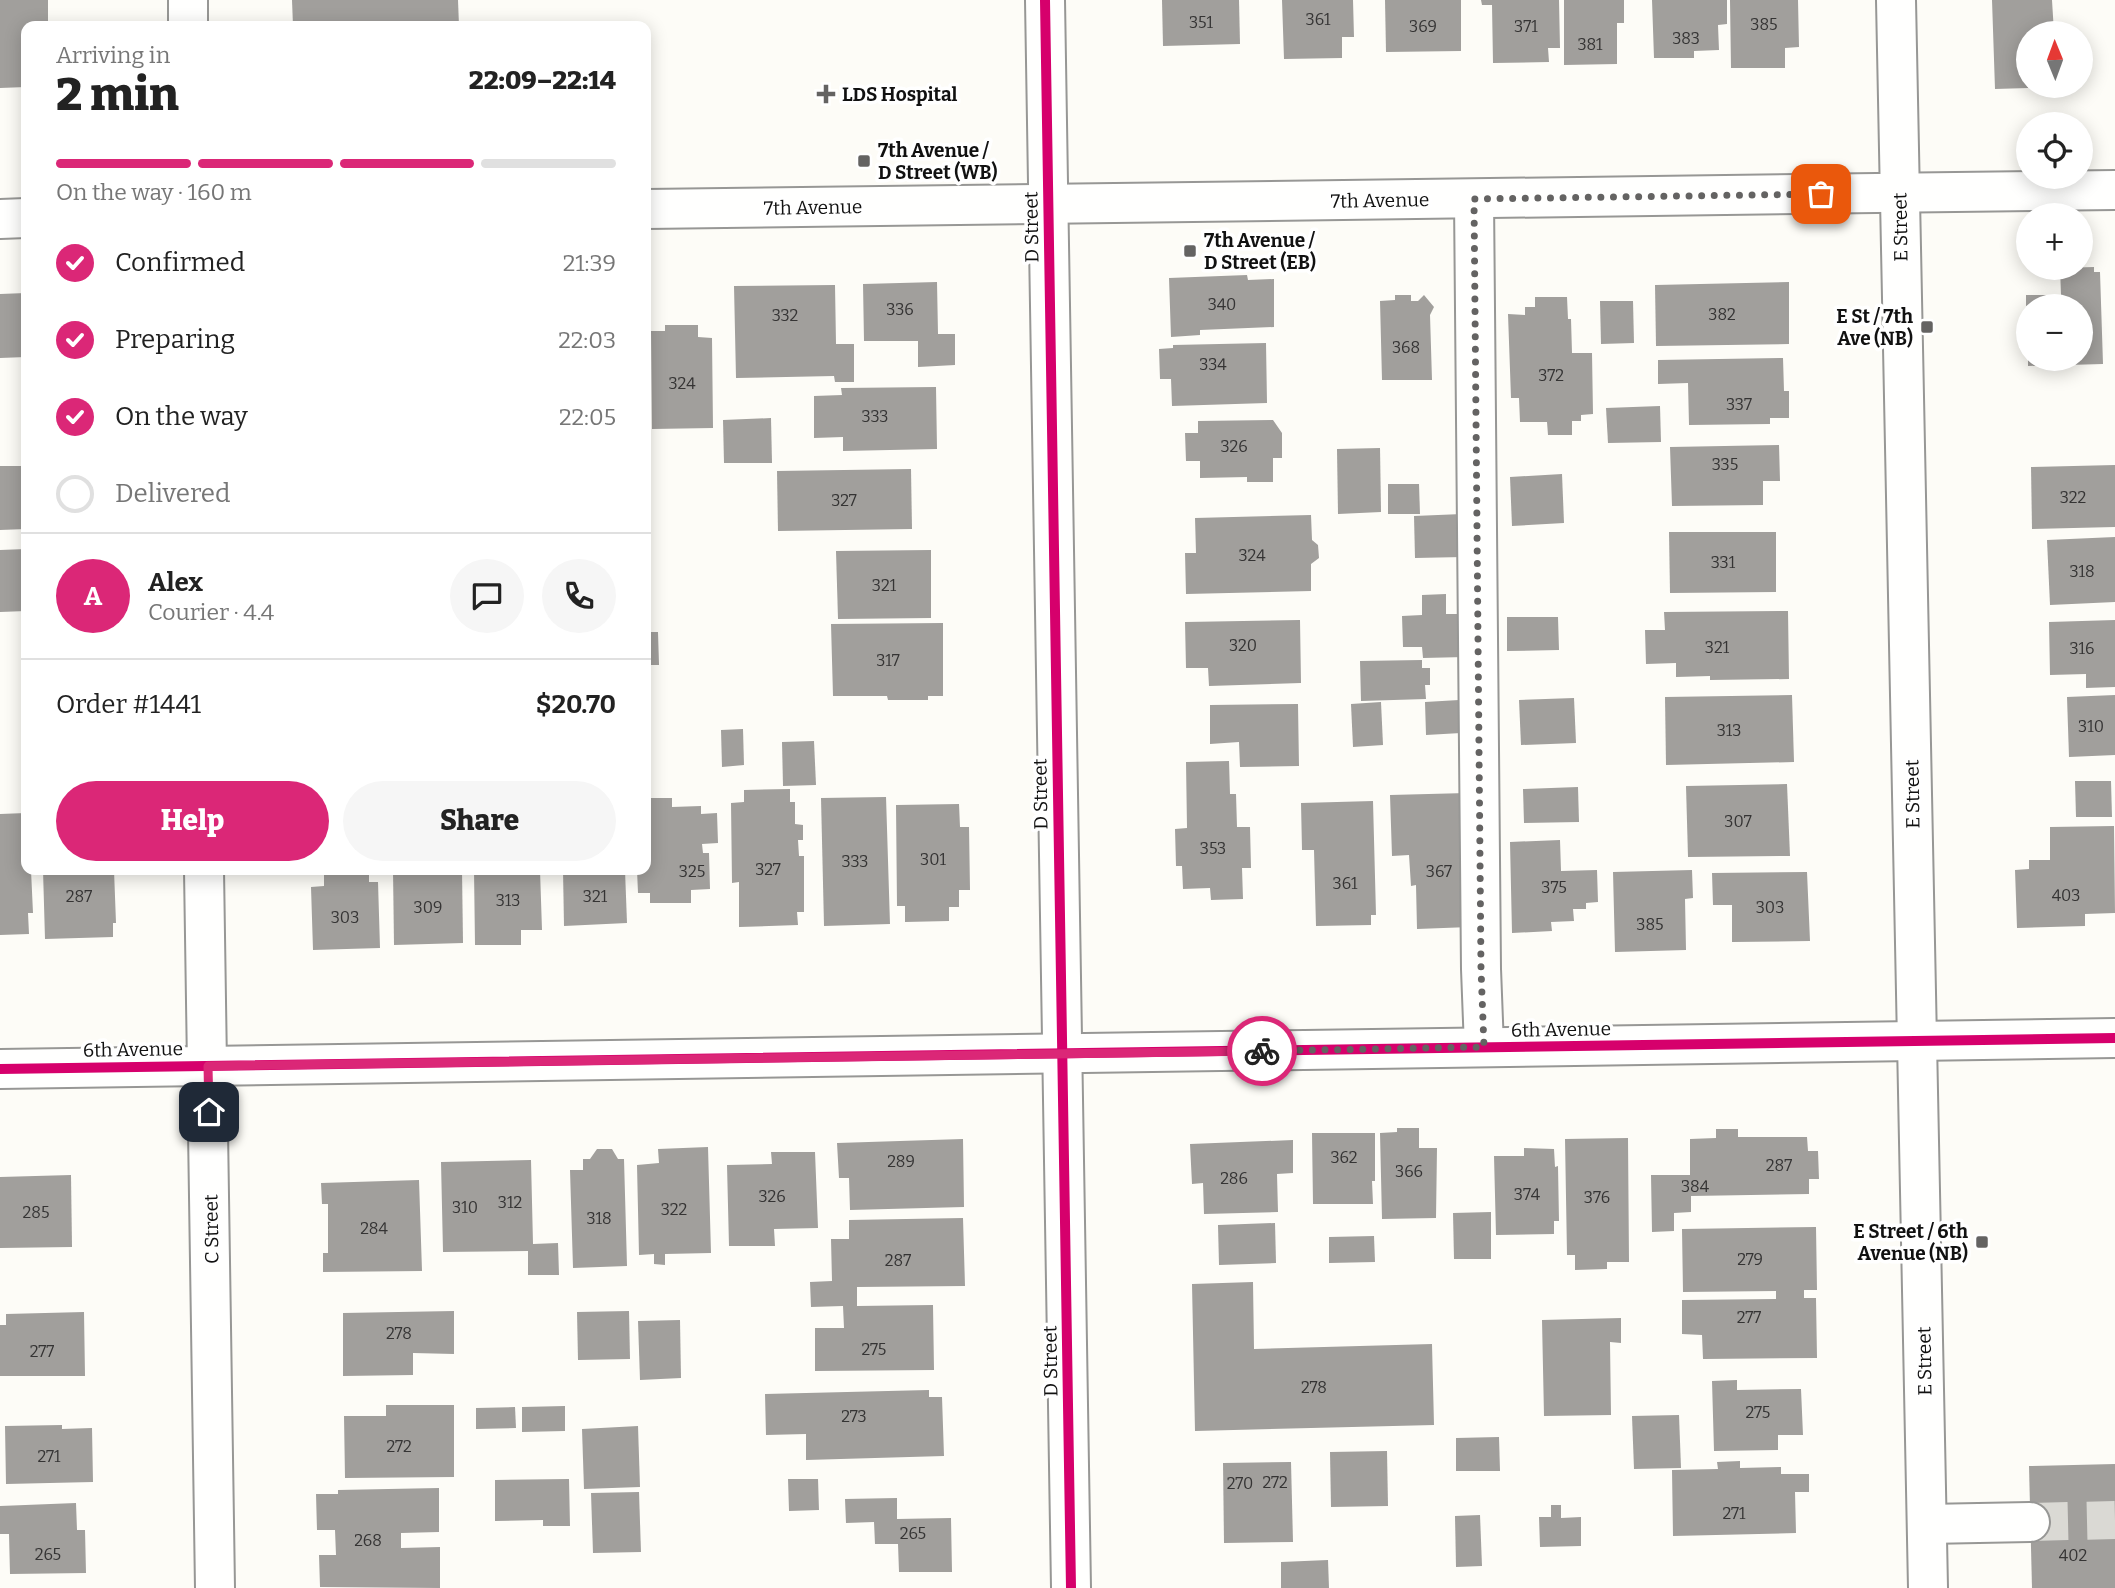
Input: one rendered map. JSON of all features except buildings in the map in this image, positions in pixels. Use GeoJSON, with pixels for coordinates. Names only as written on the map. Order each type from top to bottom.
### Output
{"type":"FeatureCollection","features":[{"type":"Feature","properties":{"kind":"street"},"geometry":{"type":"LineString","coordinates":[[188,0],[188,21]]}},
{"type":"Feature","properties":{"kind":"street","name":"D Street"},"geometry":{"type":"LineString","coordinates":[[1045,0],[1071,1588]]}},
{"type":"Feature","properties":{"kind":"street","name":"E Street"},"geometry":{"type":"LineString","coordinates":[[1896,0],[1928,1588]]}},
{"type":"Feature","properties":{"kind":"street","name":"7th Avenue"},"geometry":{"type":"LineString","coordinates":[[651,209],[2115,190]]}},
{"type":"Feature","properties":{"kind":"street"},"geometry":{"type":"LineString","coordinates":[[1474,199],[1484,1047]]}},
{"type":"Feature","properties":{"kind":"street"},"geometry":{"type":"LineString","coordinates":[[0,219],[21,218]]}},
{"type":"Feature","properties":{"kind":"street","name":"C Street"},"geometry":{"type":"LineString","coordinates":[[204,875],[215,1588]]}},
{"type":"Feature","properties":{"kind":"street","name":"6th Avenue"},"geometry":{"type":"LineString","coordinates":[[0,1069],[2115,1038]]}},
{"type":"Feature","properties":{"kind":"street"},"geometry":{"type":"LineString","coordinates":[[1927,1524],[2030,1522]]}},
{"type":"Feature","properties":{"kind":"tunnel"},"geometry":{"type":"LineString","coordinates":[[2030,1522],[2115,1520]]}},
{"type":"Feature","properties":{"kind":"cycle path"},"geometry":{"type":"LineString","coordinates":[[1045,0],[1071,1588]]}},
{"type":"Feature","properties":{"kind":"cycle path"},"geometry":{"type":"LineString","coordinates":[[0,1069],[2115,1038]]}},
{"type":"Feature","properties":{"kind":"way so far"},"geometry":{"type":"LineString","coordinates":[[1262,1051],[1484,1047],[1474,199],[1821,194]]}},
{"type":"Feature","properties":{"kind":"place","name":"LDS Hospital"},"geometry":{"type":"Point","coordinates":[826,94]}},
{"type":"Feature","properties":{"kind":"place","name":"7th Avenue / D Street (WB)"},"geometry":{"type":"Point","coordinates":[864,161]}},
{"type":"Feature","properties":{"kind":"place","name":"7th Avenue / D Street (EB)"},"geometry":{"type":"Point","coordinates":[1190,251]}},
{"type":"Feature","properties":{"kind":"place","name":"E St / 7th Ave (NB)"},"geometry":{"type":"Point","coordinates":[1927,327]}},
{"type":"Feature","properties":{"kind":"place","name":"E Street / 6th Avenue (NB)"},"geometry":{"type":"Point","coordinates":[1982,1242]}},
{"type":"Feature","properties":{"kind":"route"},"geometry":{"type":"LineString","coordinates":[[209,1112],[208,1066],[1262,1051]]}}]}
